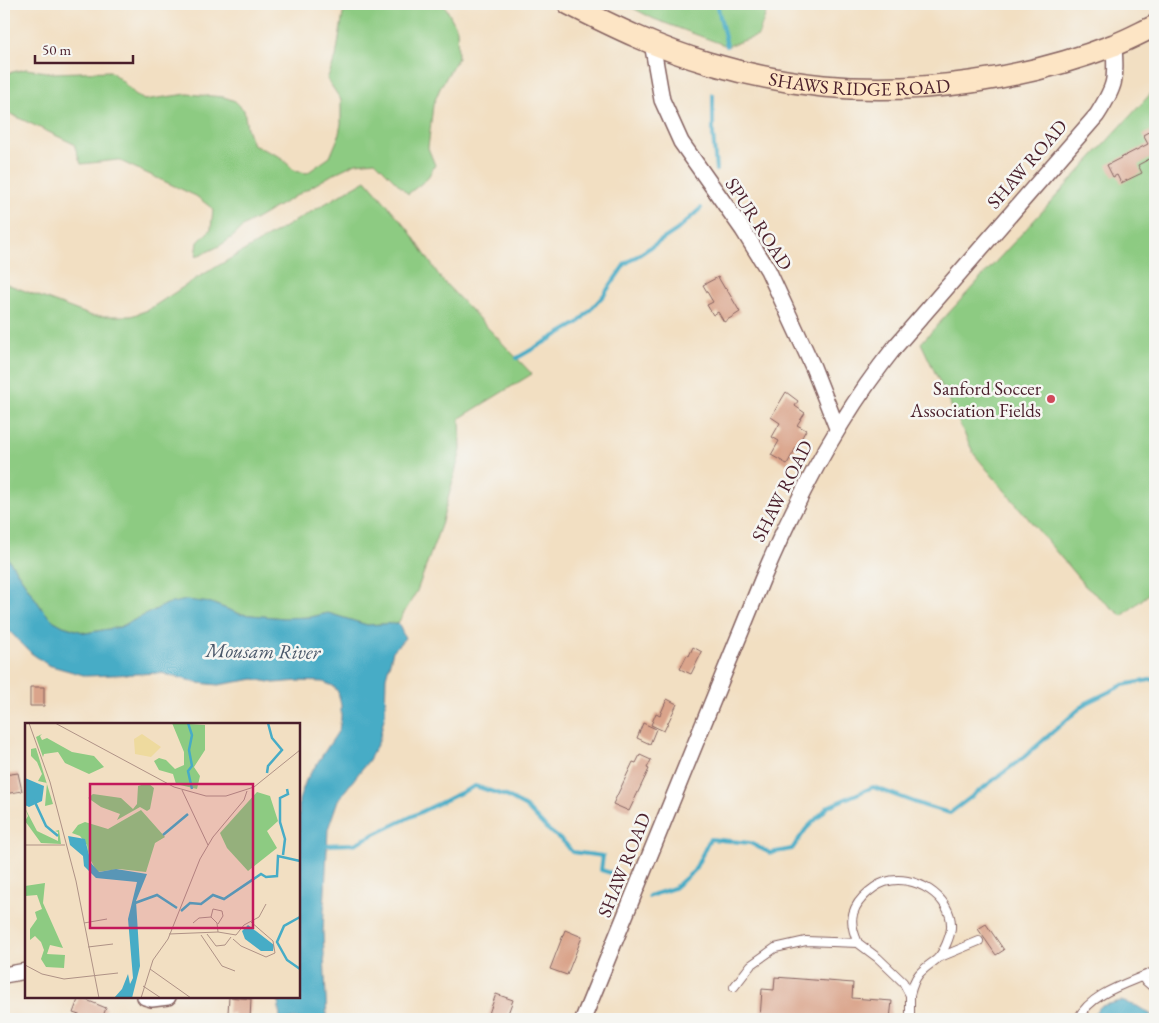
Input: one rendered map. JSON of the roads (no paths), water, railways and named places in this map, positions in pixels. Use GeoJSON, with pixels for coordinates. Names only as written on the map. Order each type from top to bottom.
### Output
{"type":"FeatureCollection","features":[{"type":"Feature","properties":{"kind":"main road","name":"SHAWS RIDGE ROAD"},"geometry":{"type":"LineString","coordinates":[[569,4],[652,43],[708,63],[777,79],[824,86],[894,88],[966,83],[1036,69],[1114,45],[1155,26]]}},
{"type":"Feature","properties":{"kind":"street","name":"SPUR ROAD"},"geometry":{"type":"LineString","coordinates":[[652,43],[662,100],[681,142],[744,230],[768,270],[813,367],[837,428]]}},
{"type":"Feature","properties":{"kind":"street","name":"SHAW ROAD"},"geometry":{"type":"LineString","coordinates":[[583,1019],[715,692],[783,530],[837,428],[875,371],[908,331],[1097,115],[1111,94],[1115,81],[1114,45]]}},
{"type":"Feature","properties":{"kind":"street"},"geometry":{"type":"LineString","coordinates":[[4,975],[25,971]]}},
{"type":"Feature","properties":{"kind":"lane"},"geometry":{"type":"LineString","coordinates":[[910,995],[904,982],[858,943],[851,924],[851,916],[858,902],[868,891],[886,882],[896,881],[909,882],[929,890],[941,898],[948,909],[951,928],[944,948],[938,958]]}},
{"type":"Feature","properties":{"kind":"lane"},"geometry":{"type":"LineString","coordinates":[[734,987],[752,965],[775,948],[806,941],[858,943]]}},
{"type":"Feature","properties":{"kind":"lane"},"geometry":{"type":"LineString","coordinates":[[910,1019],[910,995],[913,984],[920,973],[938,958],[979,941]]}},
{"type":"Feature","properties":{"kind":"lane"},"geometry":{"type":"LineString","coordinates":[[1078,1019],[1082,1011],[1116,987],[1155,971]]}},
{"type":"Feature","properties":{"kind":"lane"},"geometry":{"type":"LineString","coordinates":[[1141,977],[1155,989]]}},
{"type":"Feature","properties":{"kind":"water","name":"Mousam River"},"geometry":{"type":"Polygon","coordinates":[[[4,547],[9,560],[43,610],[54,621],[63,626],[86,633],[120,627],[167,604],[187,600],[211,603],[240,614],[284,618],[311,617],[328,613],[367,625],[398,623],[405,638],[393,651],[386,677],[385,714],[379,741],[369,760],[338,800],[328,829],[323,932],[327,1019],[280,1019],[278,998],[300,998],[300,797],[306,780],[339,730],[341,705],[338,692],[333,686],[323,682],[274,683],[254,679],[218,685],[199,683],[161,673],[87,676],[48,665],[31,653],[4,626],[4,547]]]}},
{"type":"Feature","properties":{"kind":"water"},"geometry":{"type":"Polygon","coordinates":[[[1121,1001],[1137,1006],[1155,1017],[1155,1019],[1088,1019],[1101,1006],[1121,1001]]]}},
{"type":"Feature","properties":{"kind":"waterway"},"geometry":{"type":"LineString","coordinates":[[717,4],[727,46]]}},
{"type":"Feature","properties":{"kind":"waterway"},"geometry":{"type":"LineString","coordinates":[[713,95],[713,134],[716,170]]}},
{"type":"Feature","properties":{"kind":"waterway"},"geometry":{"type":"LineString","coordinates":[[517,358],[578,323],[603,296],[625,264],[677,230],[701,208]]}},
{"type":"Feature","properties":{"kind":"waterway"},"geometry":{"type":"LineString","coordinates":[[649,896],[674,888],[694,871],[710,839],[750,843],[770,853],[792,849],[806,829],[829,806],[873,787],[950,813],[1024,757],[1086,703],[1123,685],[1155,679]]}},
{"type":"Feature","properties":{"kind":"waterway"},"geometry":{"type":"LineString","coordinates":[[324,845],[354,844],[475,786],[506,796],[526,807],[547,829],[565,843],[572,852],[603,856],[601,870],[618,875]]}},
{"type":"Feature","properties":{"kind":"place","name":"Sanford Soccer Association Fields"},"geometry":{"type":"Point","coordinates":[1051,399]}}]}
